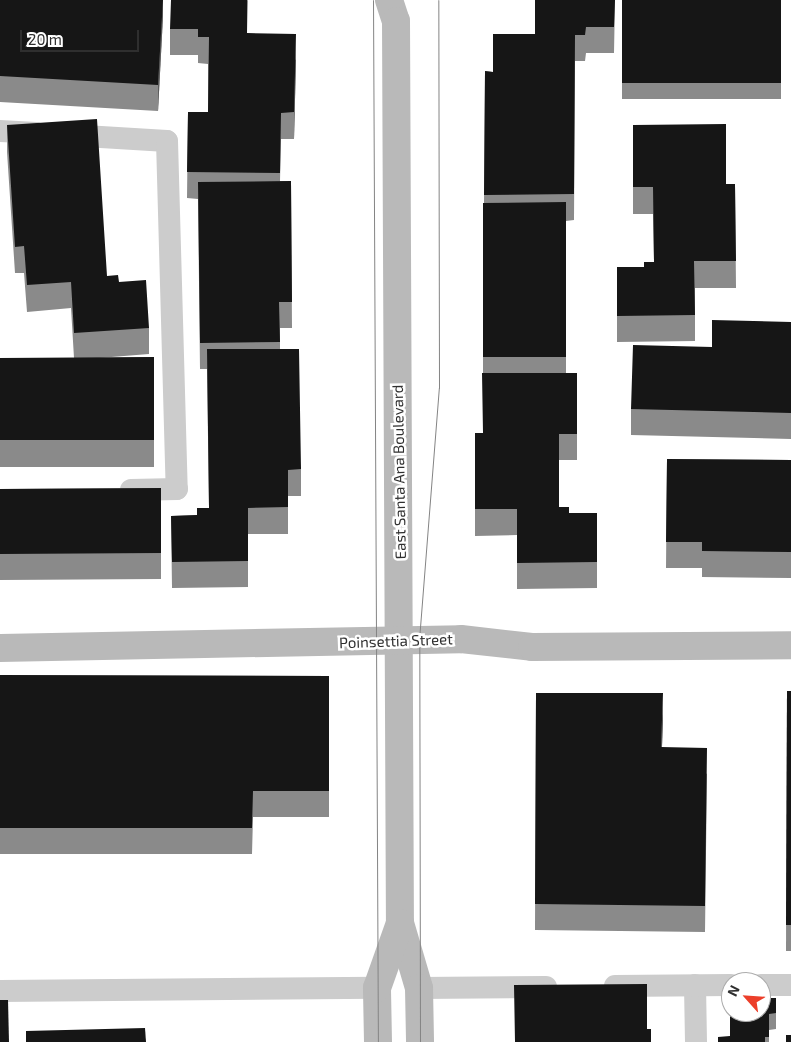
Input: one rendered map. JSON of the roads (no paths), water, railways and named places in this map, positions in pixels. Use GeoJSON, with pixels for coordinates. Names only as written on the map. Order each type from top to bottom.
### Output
{"type":"FeatureCollection","features":[{"type":"Feature","properties":{"kind":"main road","name":"East Santa Ana Boulevard"},"geometry":{"type":"LineString","coordinates":[[398,7],[401,641],[400,923],[419,988],[420,1042]]}},
{"type":"Feature","properties":{"kind":"main road","name":"Poinsettia Street"},"geometry":{"type":"LineString","coordinates":[[0,648],[467,639],[532,647],[791,645]]}},
{"type":"Feature","properties":{"kind":"main road","name":"East Santa Ana Boulevard"},"geometry":{"type":"LineString","coordinates":[[378,1042],[376,988],[400,923]]}},
{"type":"Feature","properties":{"kind":"lane"},"geometry":{"type":"LineString","coordinates":[[0,131],[166,141],[177,489],[108,490]]}},
{"type":"Feature","properties":{"kind":"lane"},"geometry":{"type":"LineString","coordinates":[[695,985],[696,1042]]}},
{"type":"Feature","properties":{"kind":"lane"},"geometry":{"type":"LineString","coordinates":[[597,986],[721,985]]}},
{"type":"Feature","properties":{"kind":"lane"},"geometry":{"type":"LineString","coordinates":[[771,985],[791,985]]}},
{"type":"Feature","properties":{"kind":"lane"},"geometry":{"type":"LineString","coordinates":[[419,988],[567,986]]}},
{"type":"Feature","properties":{"kind":"lane"},"geometry":{"type":"LineString","coordinates":[[0,991],[376,988]]}},
{"type":"Feature","properties":{"kind":"tram line"},"geometry":{"type":"LineString","coordinates":[[373,0],[378,1042]]}},
{"type":"Feature","properties":{"kind":"tram line"},"geometry":{"type":"LineString","coordinates":[[420,1042],[419,640],[439,388],[438,0]]}}]}
